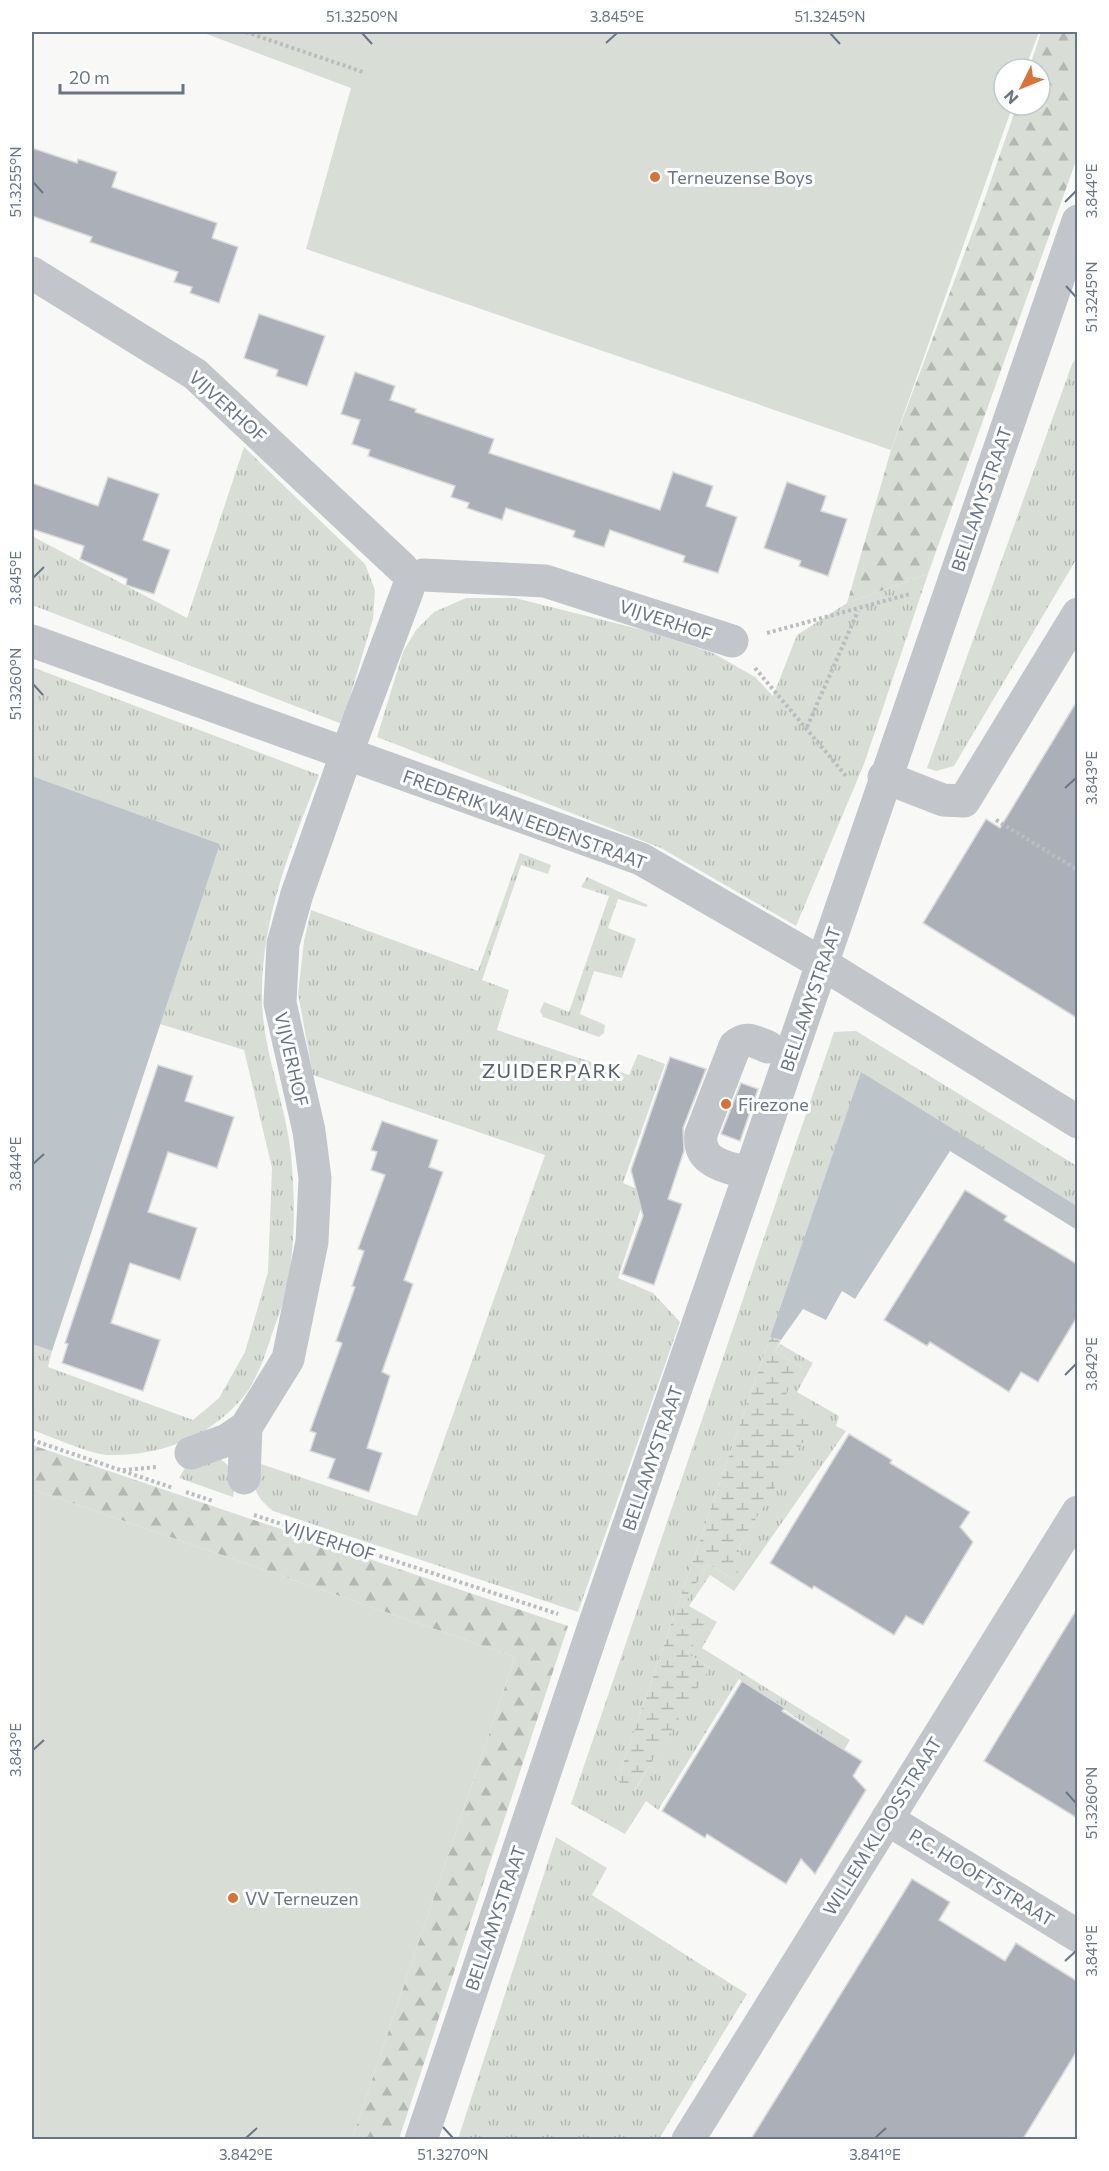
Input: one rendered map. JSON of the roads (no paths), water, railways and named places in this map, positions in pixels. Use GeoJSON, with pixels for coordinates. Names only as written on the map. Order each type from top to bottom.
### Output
{"type":"FeatureCollection","features":[{"type":"Feature","properties":{"kind":"street","name":"BELLAMYSTRAAT"},"geometry":{"type":"LineString","coordinates":[[421,2139],[744,1172],[780,1051],[823,964],[884,777],[1066,291],[1077,221]]}},
{"type":"Feature","properties":{"kind":"street","name":"VIJVERHOF"},"geometry":{"type":"LineString","coordinates":[[32,273],[195,374],[411,577],[545,581],[732,641]]}},
{"type":"Feature","properties":{"kind":"street","name":"VIJVERHOF"},"geometry":{"type":"LineString","coordinates":[[191,1453],[227,1440],[246,1427],[288,1359],[312,1242],[315,1178],[309,1131],[280,1003],[283,944],[346,755],[411,577]]}},
{"type":"Feature","properties":{"kind":"street"},"geometry":{"type":"LineString","coordinates":[[884,777],[943,800],[964,801],[1077,614]]}},
{"type":"Feature","properties":{"kind":"street","name":"FREDERIK VAN EEDENSTRAAT"},"geometry":{"type":"LineString","coordinates":[[32,641],[641,859],[823,964],[1077,1122]]}},
{"type":"Feature","properties":{"kind":"street"},"geometry":{"type":"LineString","coordinates":[[744,1172],[723,1167],[705,1156],[701,1150],[701,1134],[735,1046],[741,1040],[749,1039],[780,1051]]}},
{"type":"Feature","properties":{"kind":"street","name":"VIJVERHOF"},"geometry":{"type":"LineString","coordinates":[[244,1478],[246,1427]]}},
{"type":"Feature","properties":{"kind":"street","name":"WILLEM KLOOSSTRAAT"},"geometry":{"type":"LineString","coordinates":[[688,2139],[1077,1512]]}},
{"type":"Feature","properties":{"kind":"street","name":"P.C. HOOFTSTRAAT"},"geometry":{"type":"LineString","coordinates":[[887,1819],[1077,1936]]}},
{"type":"Feature","properties":{"kind":"place","name":"Terneuzense Boys"},"geometry":{"type":"Point","coordinates":[655,177]}},
{"type":"Feature","properties":{"kind":"place","name":"Firezone"},"geometry":{"type":"Point","coordinates":[726,1104]}},
{"type":"Feature","properties":{"kind":"place","name":"VV Terneuzen"},"geometry":{"type":"Point","coordinates":[233,1898]}},
{"type":"Feature","properties":{"kind":"district","name":"ZUIDERPARK"},"geometry":{"type":"Point","coordinates":[552,1070]}}]}
